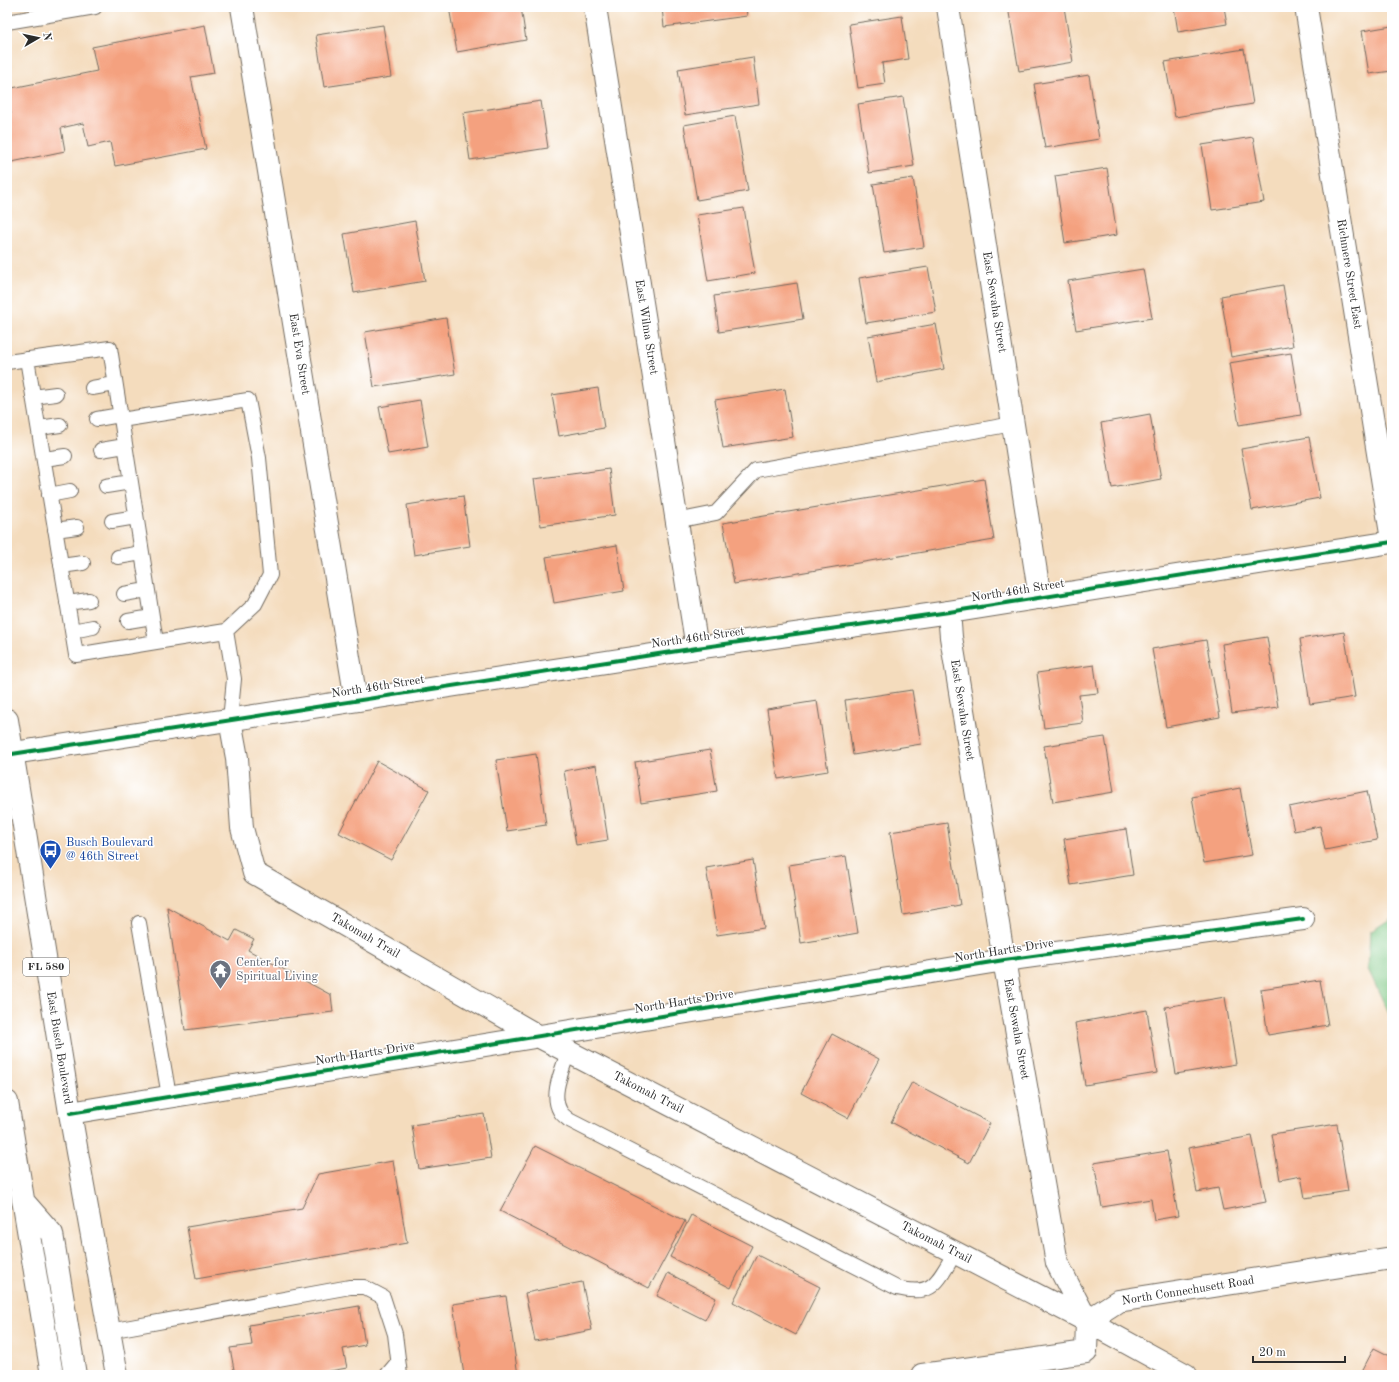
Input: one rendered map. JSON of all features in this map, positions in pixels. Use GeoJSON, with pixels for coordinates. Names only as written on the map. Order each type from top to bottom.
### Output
{"type":"FeatureCollection","features":[{"type":"Feature","properties":{"kind":"street","name":"East Eva Street"},"geometry":{"type":"LineString","coordinates":[[242,7],[356,700]]}},
{"type":"Feature","properties":{"kind":"street","name":"East Wilma Street"},"geometry":{"type":"LineString","coordinates":[[595,7],[697,648]]}},
{"type":"Feature","properties":{"kind":"street","name":"East Sewaha Street"},"geometry":{"type":"LineString","coordinates":[[948,7],[1040,598]]}},
{"type":"Feature","properties":{"kind":"street","name":"Richmere Street East"},"geometry":{"type":"LineString","coordinates":[[1306,7],[1392,541]]}},
{"type":"Feature","properties":{"kind":"street","name":"North 46th Street"},"geometry":{"type":"LineString","coordinates":[[10,754],[697,648],[1040,598],[1392,541]]}},
{"type":"Feature","properties":{"kind":"street","name":"East Sewaha Street"},"geometry":{"type":"LineString","coordinates":[[949,612],[950,637],[1057,1263],[1087,1321]]}},
{"type":"Feature","properties":{"kind":"street","name":"East Busch Boulevard"},"geometry":{"type":"LineString","coordinates":[[7,720],[10,754],[70,1113],[117,1375]]}},
{"type":"Feature","properties":{"kind":"street","name":"Takomah Trail"},"geometry":{"type":"LineString","coordinates":[[230,720],[237,758],[242,828],[254,873],[538,1036],[1087,1321],[1186,1375]]}},
{"type":"Feature","properties":{"kind":"street","name":"North Hartts Drive"},"geometry":{"type":"LineString","coordinates":[[70,1113],[1004,960],[1303,919]]}},
{"type":"Feature","properties":{"kind":"street"},"geometry":{"type":"LineString","coordinates":[[7,1102],[9,1128],[52,1375]]}},
{"type":"Feature","properties":{"kind":"street"},"geometry":{"type":"LineString","coordinates":[[23,1202],[52,1234],[75,1375]]}},
{"type":"Feature","properties":{"kind":"street","name":"North Connechusett Road"},"geometry":{"type":"LineString","coordinates":[[1087,1321],[1118,1301],[1392,1258]]}},
{"type":"Feature","properties":{"kind":"street"},"geometry":{"type":"LineString","coordinates":[[935,1374],[1086,1352],[1087,1321]]}},
{"type":"Feature","properties":{"kind":"lane"},"geometry":{"type":"LineString","coordinates":[[7,22],[95,7]]}},
{"type":"Feature","properties":{"kind":"lane"},"geometry":{"type":"LineString","coordinates":[[7,362],[110,348],[156,642]]}},
{"type":"Feature","properties":{"kind":"lane"},"geometry":{"type":"LineString","coordinates":[[27,359],[76,655],[226,631],[255,604],[270,575],[259,458],[248,400],[97,419]]}},
{"type":"Feature","properties":{"kind":"lane"},"geometry":{"type":"LineString","coordinates":[[92,388],[115,384]]}},
{"type":"Feature","properties":{"kind":"lane"},"geometry":{"type":"LineString","coordinates":[[34,397],[56,394]]}},
{"type":"Feature","properties":{"kind":"lane"},"geometry":{"type":"LineString","coordinates":[[676,521],[716,513],[756,470],[1013,424]]}},
{"type":"Feature","properties":{"kind":"lane"},"geometry":{"type":"LineString","coordinates":[[39,428],[60,425]]}},
{"type":"Feature","properties":{"kind":"lane"},"geometry":{"type":"LineString","coordinates":[[102,450],[125,446]]}},
{"type":"Feature","properties":{"kind":"lane"},"geometry":{"type":"LineString","coordinates":[[44,459],[65,456]]}},
{"type":"Feature","properties":{"kind":"lane"},"geometry":{"type":"LineString","coordinates":[[106,486],[131,482]]}},
{"type":"Feature","properties":{"kind":"lane"},"geometry":{"type":"LineString","coordinates":[[49,495],[70,491]]}},
{"type":"Feature","properties":{"kind":"lane"},"geometry":{"type":"LineString","coordinates":[[112,521],[136,517]]}},
{"type":"Feature","properties":{"kind":"lane"},"geometry":{"type":"LineString","coordinates":[[56,530],[77,527]]}},
{"type":"Feature","properties":{"kind":"lane"},"geometry":{"type":"LineString","coordinates":[[118,557],[142,553]]}},
{"type":"Feature","properties":{"kind":"lane"},"geometry":{"type":"LineString","coordinates":[[61,566],[83,563]]}},
{"type":"Feature","properties":{"kind":"lane"},"geometry":{"type":"LineString","coordinates":[[124,594],[148,590]]}},
{"type":"Feature","properties":{"kind":"lane"},"geometry":{"type":"LineString","coordinates":[[67,603],[89,600]]}},
{"type":"Feature","properties":{"kind":"lane"},"geometry":{"type":"LineString","coordinates":[[128,621],[152,617]]}},
{"type":"Feature","properties":{"kind":"lane"},"geometry":{"type":"LineString","coordinates":[[72,631],[93,627]]}},
{"type":"Feature","properties":{"kind":"lane"},"geometry":{"type":"LineString","coordinates":[[226,631],[234,679],[230,720]]}},
{"type":"Feature","properties":{"kind":"lane"},"geometry":{"type":"LineString","coordinates":[[139,923],[169,1096]]}},
{"type":"Feature","properties":{"kind":"lane"},"geometry":{"type":"LineString","coordinates":[[568,1052],[556,1096],[560,1111],[569,1120],[897,1288],[914,1292],[926,1290],[934,1285],[955,1253]]}},
{"type":"Feature","properties":{"kind":"lane"},"geometry":{"type":"LineString","coordinates":[[109,1331],[350,1287],[364,1287],[384,1297],[394,1334],[399,1368],[387,1375]]}},
{"type":"Feature","properties":{"kind":"green space"},"geometry":{"type":"Polygon","coordinates":[[[1392,918],[1392,1016],[1389,1014],[1368,969],[1370,932],[1392,918]]]}},
{"type":"Feature","properties":{"kind":"building"},"geometry":{"type":"Polygon","coordinates":[[[449,7],[521,7],[526,40],[457,52],[449,7]]]}},
{"type":"Feature","properties":{"kind":"building"},"geometry":{"type":"Polygon","coordinates":[[[662,7],[746,7],[747,16],[664,27],[662,7]]]}},
{"type":"Feature","properties":{"kind":"building"},"geometry":{"type":"Polygon","coordinates":[[[1008,7],[1064,7],[1073,62],[1019,71],[1008,7]]]}},
{"type":"Feature","properties":{"kind":"building"},"geometry":{"type":"Polygon","coordinates":[[[1174,7],[1224,7],[1227,24],[1178,32],[1174,7]]]}},
{"type":"Feature","properties":{"kind":"building"},"geometry":{"type":"Polygon","coordinates":[[[902,16],[908,59],[882,63],[885,84],[858,88],[849,24],[902,16]]]}},
{"type":"Feature","properties":{"kind":"building"},"geometry":{"type":"Polygon","coordinates":[[[205,25],[214,73],[191,77],[206,149],[115,166],[110,142],[88,147],[83,123],[61,128],[65,151],[7,163],[7,113],[11,113],[7,89],[97,71],[92,47],[205,25]]]}},
{"type":"Feature","properties":{"kind":"building"},"geometry":{"type":"Polygon","coordinates":[[[383,25],[391,77],[324,87],[316,35],[383,25]]]}},
{"type":"Feature","properties":{"kind":"building"},"geometry":{"type":"Polygon","coordinates":[[[1392,26],[1392,71],[1369,74],[1362,31],[1392,26]]]}},
{"type":"Feature","properties":{"kind":"building"},"geometry":{"type":"Polygon","coordinates":[[[1244,49],[1253,104],[1175,117],[1165,62],[1244,49]]]}},
{"type":"Feature","properties":{"kind":"building"},"geometry":{"type":"Polygon","coordinates":[[[753,57],[759,104],[685,115],[678,69],[753,57]]]}},
{"type":"Feature","properties":{"kind":"building"},"geometry":{"type":"Polygon","coordinates":[[[1089,75],[1099,139],[1045,148],[1034,84],[1089,75]]]}},
{"type":"Feature","properties":{"kind":"building"},"geometry":{"type":"Polygon","coordinates":[[[903,97],[914,166],[869,173],[858,104],[903,97]]]}},
{"type":"Feature","properties":{"kind":"building"},"geometry":{"type":"Polygon","coordinates":[[[541,101],[548,148],[470,160],[463,113],[541,101]]]}},
{"type":"Feature","properties":{"kind":"building"},"geometry":{"type":"Polygon","coordinates":[[[735,116],[748,191],[697,200],[684,125],[735,116]]]}},
{"type":"Feature","properties":{"kind":"building"},"geometry":{"type":"Polygon","coordinates":[[[1253,137],[1264,202],[1212,210],[1202,145],[1253,137]]]}},
{"type":"Feature","properties":{"kind":"building"},"geometry":{"type":"Polygon","coordinates":[[[1107,168],[1117,235],[1065,243],[1055,176],[1107,168]]]}},
{"type":"Feature","properties":{"kind":"building"},"geometry":{"type":"Polygon","coordinates":[[[913,178],[924,247],[884,253],[873,184],[913,178]]]}},
{"type":"Feature","properties":{"kind":"building"},"geometry":{"type":"Polygon","coordinates":[[[744,208],[755,273],[708,281],[697,215],[744,208]]]}},
{"type":"Feature","properties":{"kind":"building"},"geometry":{"type":"Polygon","coordinates":[[[415,221],[425,281],[354,293],[344,234],[415,221]]]}},
{"type":"Feature","properties":{"kind":"building"},"geometry":{"type":"Polygon","coordinates":[[[928,267],[936,312],[866,323],[859,278],[928,267]]]}},
{"type":"Feature","properties":{"kind":"building"},"geometry":{"type":"Polygon","coordinates":[[[1143,269],[1152,318],[1076,330],[1068,281],[1143,269]]]}},
{"type":"Feature","properties":{"kind":"building"},"geometry":{"type":"Polygon","coordinates":[[[797,283],[803,319],[719,332],[714,296],[797,283]]]}},
{"type":"Feature","properties":{"kind":"building"},"geometry":{"type":"Polygon","coordinates":[[[1283,285],[1293,346],[1231,357],[1221,296],[1283,285]]]}},
{"type":"Feature","properties":{"kind":"building"},"geometry":{"type":"Polygon","coordinates":[[[446,318],[455,374],[374,387],[365,332],[446,318]]]}},
{"type":"Feature","properties":{"kind":"building"},"geometry":{"type":"Polygon","coordinates":[[[936,324],[944,369],[876,382],[868,336],[936,324]]]}},
{"type":"Feature","properties":{"kind":"building"},"geometry":{"type":"Polygon","coordinates":[[[1291,353],[1301,415],[1239,425],[1229,363],[1291,353]]]}},
{"type":"Feature","properties":{"kind":"building"},"geometry":{"type":"Polygon","coordinates":[[[598,388],[604,428],[559,436],[552,395],[598,388]]]}},
{"type":"Feature","properties":{"kind":"building"},"geometry":{"type":"Polygon","coordinates":[[[785,389],[793,437],[723,448],[715,400],[785,389]]]}},
{"type":"Feature","properties":{"kind":"building"},"geometry":{"type":"Polygon","coordinates":[[[420,400],[428,447],[388,454],[379,407],[420,400]]]}},
{"type":"Feature","properties":{"kind":"building"},"geometry":{"type":"Polygon","coordinates":[[[1150,414],[1161,479],[1112,488],[1101,423],[1150,414]]]}},
{"type":"Feature","properties":{"kind":"building"},"geometry":{"type":"Polygon","coordinates":[[[1309,437],[1320,498],[1252,510],[1241,449],[1309,437]]]}},
{"type":"Feature","properties":{"kind":"building"},"geometry":{"type":"Polygon","coordinates":[[[609,469],[615,515],[541,526],[534,479],[609,469]]]}},
{"type":"Feature","properties":{"kind":"building"},"geometry":{"type":"Polygon","coordinates":[[[984,479],[994,540],[734,584],[723,523],[984,479]]]}},
{"type":"Feature","properties":{"kind":"building"},"geometry":{"type":"Polygon","coordinates":[[[463,496],[470,546],[414,555],[407,505],[463,496]]]}},
{"type":"Feature","properties":{"kind":"building"},"geometry":{"type":"Polygon","coordinates":[[[617,545],[624,591],[554,603],[546,557],[617,545]]]}},
{"type":"Feature","properties":{"kind":"building"},"geometry":{"type":"Polygon","coordinates":[[[1344,632],[1355,697],[1310,704],[1300,639],[1344,632]]]}},
{"type":"Feature","properties":{"kind":"building"},"geometry":{"type":"Polygon","coordinates":[[[1267,637],[1278,707],[1232,713],[1222,644],[1267,637]]]}},
{"type":"Feature","properties":{"kind":"building"},"geometry":{"type":"Polygon","coordinates":[[[1206,640],[1220,717],[1166,727],[1152,649],[1206,640]]]}},
{"type":"Feature","properties":{"kind":"building"},"geometry":{"type":"Polygon","coordinates":[[[1094,665],[1098,693],[1079,695],[1083,723],[1044,728],[1037,673],[1094,665]]]}},
{"type":"Feature","properties":{"kind":"building"},"geometry":{"type":"Polygon","coordinates":[[[912,690],[921,744],[853,755],[845,700],[912,690]]]}},
{"type":"Feature","properties":{"kind":"building"},"geometry":{"type":"Polygon","coordinates":[[[817,701],[828,771],[778,779],[767,709],[817,701]]]}},
{"type":"Feature","properties":{"kind":"building"},"geometry":{"type":"Polygon","coordinates":[[[1105,737],[1114,792],[1053,802],[1044,746],[1105,737]]]}},
{"type":"Feature","properties":{"kind":"building"},"geometry":{"type":"Polygon","coordinates":[[[710,750],[717,791],[641,803],[635,762],[710,750]]]}},
{"type":"Feature","properties":{"kind":"building"},"geometry":{"type":"Polygon","coordinates":[[[536,754],[546,825],[507,831],[496,760],[536,754]]]}},
{"type":"Feature","properties":{"kind":"building"},"geometry":{"type":"Polygon","coordinates":[[[377,761],[429,790],[391,860],[339,833],[377,761]]]}},
{"type":"Feature","properties":{"kind":"building"},"geometry":{"type":"Polygon","coordinates":[[[596,765],[608,840],[576,845],[564,771],[596,765]]]}},
{"type":"Feature","properties":{"kind":"building"},"geometry":{"type":"Polygon","coordinates":[[[1240,788],[1252,855],[1204,863],[1192,797],[1240,788]]]}},
{"type":"Feature","properties":{"kind":"building"},"geometry":{"type":"Polygon","coordinates":[[[1367,791],[1377,840],[1325,850],[1320,826],[1294,831],[1289,807],[1367,791]]]}},
{"type":"Feature","properties":{"kind":"building"},"geometry":{"type":"Polygon","coordinates":[[[947,823],[960,905],[903,915],[890,832],[947,823]]]}},
{"type":"Feature","properties":{"kind":"building"},"geometry":{"type":"Polygon","coordinates":[[[1126,829],[1133,875],[1071,885],[1064,839],[1126,829]]]}},
{"type":"Feature","properties":{"kind":"building"},"geometry":{"type":"Polygon","coordinates":[[[846,856],[858,933],[801,943],[789,865],[846,856]]]}},
{"type":"Feature","properties":{"kind":"building"},"geometry":{"type":"Polygon","coordinates":[[[753,860],[764,928],[717,935],[706,868],[753,860]]]}},
{"type":"Feature","properties":{"kind":"building"},"geometry":{"type":"Polygon","coordinates":[[[167,907],[230,941],[236,930],[254,939],[248,950],[331,995],[333,1012],[185,1030],[167,907]]]}},
{"type":"Feature","properties":{"kind":"building"},"geometry":{"type":"Polygon","coordinates":[[[1320,980],[1328,1025],[1268,1035],[1261,989],[1320,980]]]}},
{"type":"Feature","properties":{"kind":"building"},"geometry":{"type":"Polygon","coordinates":[[[1225,997],[1236,1064],[1176,1074],[1165,1007],[1225,997]]]}},
{"type":"Feature","properties":{"kind":"building"},"geometry":{"type":"Polygon","coordinates":[[[1147,1010],[1157,1073],[1085,1085],[1075,1023],[1147,1010]]]}},
{"type":"Feature","properties":{"kind":"building"},"geometry":{"type":"Polygon","coordinates":[[[832,1034],[879,1059],[848,1118],[801,1093],[832,1034]]]}},
{"type":"Feature","properties":{"kind":"building"},"geometry":{"type":"Polygon","coordinates":[[[912,1082],[990,1123],[969,1163],[891,1122],[912,1082]]]}},
{"type":"Feature","properties":{"kind":"building"},"geometry":{"type":"Polygon","coordinates":[[[484,1114],[491,1158],[419,1169],[412,1125],[484,1114]]]}},
{"type":"Feature","properties":{"kind":"building"},"geometry":{"type":"Polygon","coordinates":[[[1337,1124],[1348,1191],[1305,1198],[1301,1176],[1280,1180],[1272,1134],[1337,1124]]]}},
{"type":"Feature","properties":{"kind":"building"},"geometry":{"type":"Polygon","coordinates":[[[1252,1136],[1266,1202],[1223,1210],[1218,1188],[1197,1192],[1188,1148],[1252,1136]]]}},
{"type":"Feature","properties":{"kind":"building"},"geometry":{"type":"Polygon","coordinates":[[[535,1146],[685,1221],[649,1288],[500,1211],[535,1146]]]}},
{"type":"Feature","properties":{"kind":"building"},"geometry":{"type":"Polygon","coordinates":[[[1167,1151],[1178,1216],[1154,1220],[1151,1199],[1102,1207],[1094,1163],[1167,1151]]]}},
{"type":"Feature","properties":{"kind":"building"},"geometry":{"type":"Polygon","coordinates":[[[393,1161],[407,1243],[196,1279],[187,1227],[302,1208],[318,1174],[393,1161]]]}},
{"type":"Feature","properties":{"kind":"building"},"geometry":{"type":"Polygon","coordinates":[[[691,1215],[752,1246],[731,1288],[670,1257],[691,1215]]]}},
{"type":"Feature","properties":{"kind":"building"},"geometry":{"type":"Polygon","coordinates":[[[757,1255],[820,1287],[796,1335],[733,1302],[757,1255]]]}},
{"type":"Feature","properties":{"kind":"building"},"geometry":{"type":"Polygon","coordinates":[[[668,1273],[716,1298],[705,1320],[657,1296],[668,1273]]]}},
{"type":"Feature","properties":{"kind":"building"},"geometry":{"type":"Polygon","coordinates":[[[582,1282],[592,1330],[535,1341],[525,1293],[582,1282]]]}},
{"type":"Feature","properties":{"kind":"building"},"geometry":{"type":"Polygon","coordinates":[[[506,1296],[518,1375],[464,1375],[453,1304],[506,1296]]]}},
{"type":"Feature","properties":{"kind":"building"},"geometry":{"type":"Polygon","coordinates":[[[359,1306],[365,1345],[343,1349],[347,1368],[307,1375],[235,1375],[230,1348],[252,1345],[249,1325],[359,1306]]]}},
{"type":"Feature","properties":{"kind":"building"},"geometry":{"type":"Polygon","coordinates":[[[1374,1348],[1392,1357],[1392,1375],[1360,1375],[1374,1348]]]}},
{"type":"Feature","properties":{"kind":"cycle path"},"geometry":{"type":"LineString","coordinates":[[12,754],[697,648],[949,612],[1392,542]]}},
{"type":"Feature","properties":{"kind":"cycle path"},"geometry":{"type":"LineString","coordinates":[[70,1113],[1004,960],[1303,919]]}},
{"type":"Feature","properties":{"kind":"place","name":"Busch Boulevard @ 46th Street"},"geometry":{"type":"Point","coordinates":[50,870]}},
{"type":"Feature","properties":{"kind":"place","name":"Center for Spiritual Living"},"geometry":{"type":"Point","coordinates":[220,990]}}]}
